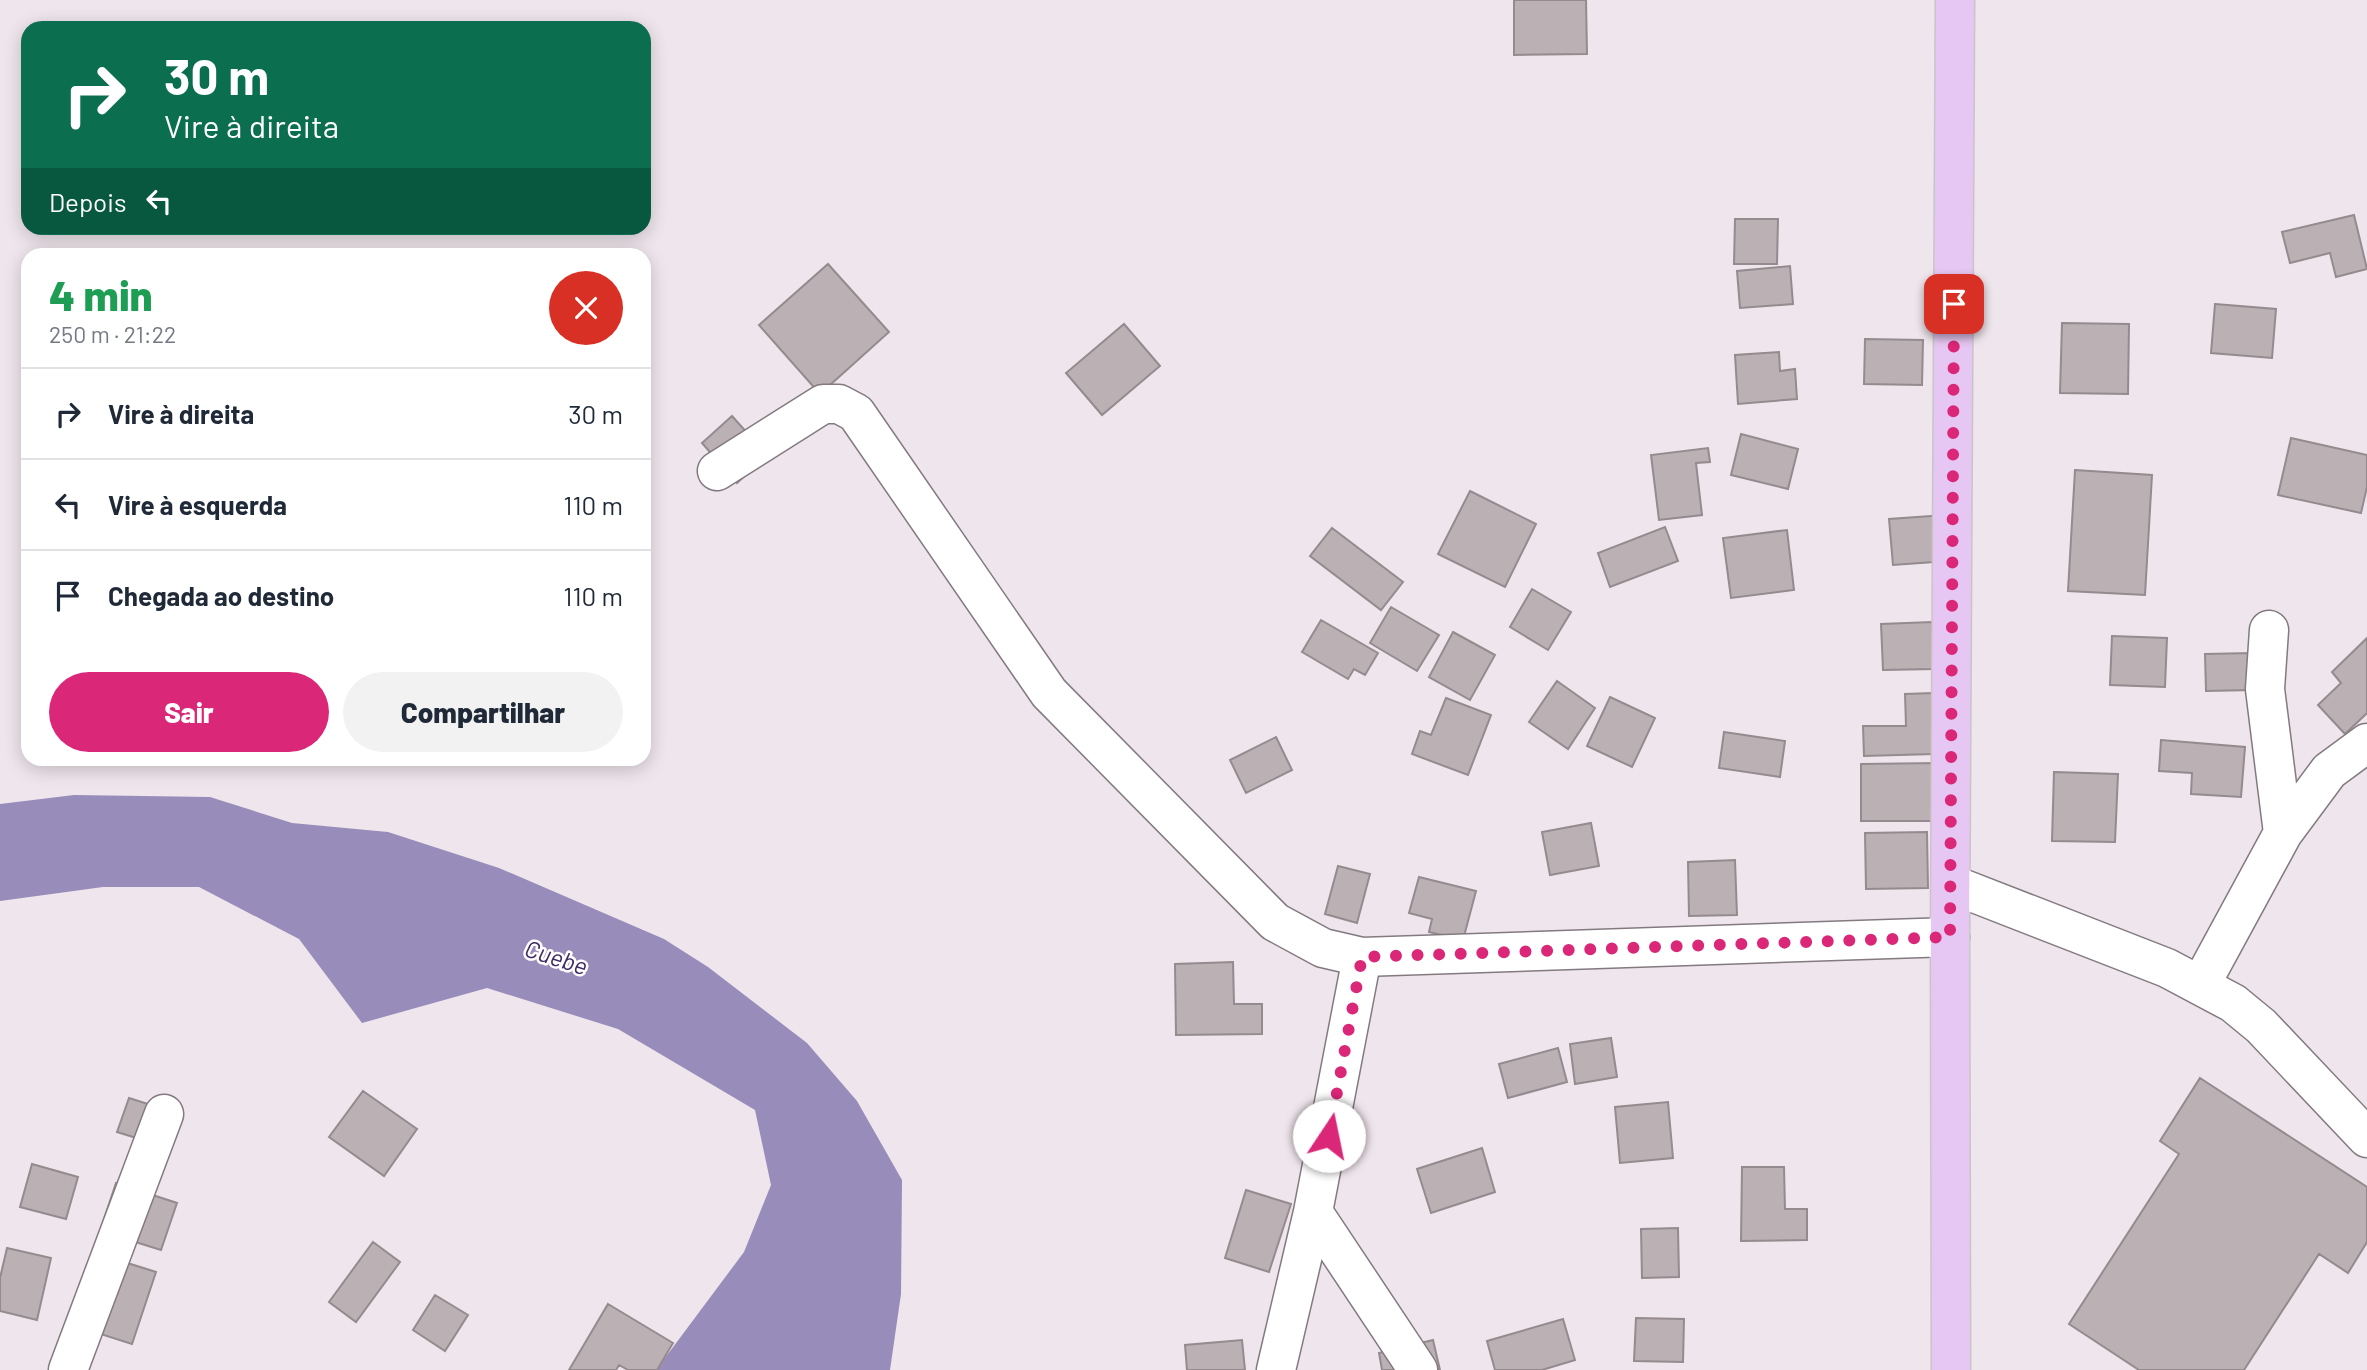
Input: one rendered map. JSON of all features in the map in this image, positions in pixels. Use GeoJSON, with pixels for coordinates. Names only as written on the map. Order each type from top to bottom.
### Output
{"type":"FeatureCollection","features":[{"type":"Feature","properties":{"kind":"main road"},"geometry":{"type":"LineString","coordinates":[[1951,1370],[1950,937],[1955,0]]}},
{"type":"Feature","properties":{"kind":"street"},"geometry":{"type":"LineString","coordinates":[[717,471],[823,404],[839,404],[856,413],[1049,693],[1275,922],[1323,948],[1362,957],[1950,937]]}},
{"type":"Feature","properties":{"kind":"street"},"geometry":{"type":"LineString","coordinates":[[2269,630],[2265,690],[2283,833]]}},
{"type":"Feature","properties":{"kind":"street"},"geometry":{"type":"LineString","coordinates":[[2201,984],[2283,833],[2329,771],[2367,743]]}},
{"type":"Feature","properties":{"kind":"street"},"geometry":{"type":"LineString","coordinates":[[1951,884],[2201,984],[2233,1003],[2261,1026],[2367,1139]]}},
{"type":"Feature","properties":{"kind":"street"},"geometry":{"type":"LineString","coordinates":[[1276,1370],[1313,1212],[1362,957]]}},
{"type":"Feature","properties":{"kind":"street"},"geometry":{"type":"LineString","coordinates":[[68,1370],[164,1114]]}},
{"type":"Feature","properties":{"kind":"street"},"geometry":{"type":"LineString","coordinates":[[1313,1212],[1419,1370]]}},
{"type":"Feature","properties":{"kind":"water","name":"Cuebe"},"geometry":{"type":"Polygon","coordinates":[[[74,795],[210,797],[292,823],[388,832],[499,868],[664,939],[708,967],[807,1043],[857,1101],[902,1180],[901,1294],[890,1370],[656,1370],[744,1252],[771,1185],[755,1110],[618,1029],[487,988],[362,1023],[299,939],[199,887],[103,887],[0,901],[0,804],[74,795]]]}},
{"type":"Feature","properties":{"kind":"building"},"geometry":{"type":"Polygon","coordinates":[[[1514,0],[1586,0],[1587,54],[1514,55],[1514,0]]]}},
{"type":"Feature","properties":{"kind":"building"},"geometry":{"type":"Polygon","coordinates":[[[2354,215],[2367,269],[2336,277],[2330,253],[2290,263],[2282,232],[2354,215]]]}},
{"type":"Feature","properties":{"kind":"building"},"geometry":{"type":"Polygon","coordinates":[[[1735,219],[1778,219],[1777,264],[1734,264],[1735,219]]]}},
{"type":"Feature","properties":{"kind":"building"},"geometry":{"type":"Polygon","coordinates":[[[828,264],[889,332],[820,394],[759,325],[828,264]]]}},
{"type":"Feature","properties":{"kind":"building"},"geometry":{"type":"Polygon","coordinates":[[[1790,266],[1793,304],[1740,308],[1737,271],[1790,266]]]}},
{"type":"Feature","properties":{"kind":"building"},"geometry":{"type":"Polygon","coordinates":[[[2215,304],[2276,309],[2272,358],[2211,353],[2215,304]]]}},
{"type":"Feature","properties":{"kind":"building"},"geometry":{"type":"Polygon","coordinates":[[[2062,323],[2129,324],[2128,394],[2060,393],[2062,323]]]}},
{"type":"Feature","properties":{"kind":"building"},"geometry":{"type":"Polygon","coordinates":[[[1124,324],[1160,366],[1102,415],[1066,373],[1124,324]]]}},
{"type":"Feature","properties":{"kind":"building"},"geometry":{"type":"Polygon","coordinates":[[[1865,339],[1923,340],[1922,385],[1864,384],[1865,339]]]}},
{"type":"Feature","properties":{"kind":"building"},"geometry":{"type":"Polygon","coordinates":[[[1779,352],[1780,371],[1795,369],[1797,399],[1738,404],[1735,355],[1779,352]]]}},
{"type":"Feature","properties":{"kind":"building"},"geometry":{"type":"Polygon","coordinates":[[[732,416],[767,455],[737,483],[702,443],[732,416]]]}},
{"type":"Feature","properties":{"kind":"building"},"geometry":{"type":"Polygon","coordinates":[[[1741,434],[1798,449],[1788,489],[1731,475],[1741,434]]]}},
{"type":"Feature","properties":{"kind":"building"},"geometry":{"type":"Polygon","coordinates":[[[2291,438],[2367,455],[2367,487],[2361,513],[2278,495],[2291,438]]]}},
{"type":"Feature","properties":{"kind":"building"},"geometry":{"type":"Polygon","coordinates":[[[1708,448],[1710,462],[1696,463],[1702,515],[1659,520],[1651,455],[1708,448]]]}},
{"type":"Feature","properties":{"kind":"building"},"geometry":{"type":"Polygon","coordinates":[[[2075,470],[2152,475],[2145,595],[2068,591],[2075,470]]]}},
{"type":"Feature","properties":{"kind":"building"},"geometry":{"type":"Polygon","coordinates":[[[1470,491],[1536,524],[1505,587],[1438,554],[1470,491]]]}},
{"type":"Feature","properties":{"kind":"building"},"geometry":{"type":"Polygon","coordinates":[[[1945,515],[1948,561],[1893,565],[1889,519],[1945,515]]]}},
{"type":"Feature","properties":{"kind":"building"},"geometry":{"type":"Polygon","coordinates":[[[1665,527],[1678,561],[1610,587],[1598,553],[1665,527]]]}},
{"type":"Feature","properties":{"kind":"building"},"geometry":{"type":"Polygon","coordinates":[[[1332,528],[1403,582],[1381,610],[1310,556],[1332,528]]]}},
{"type":"Feature","properties":{"kind":"building"},"geometry":{"type":"Polygon","coordinates":[[[1787,530],[1794,590],[1731,598],[1723,538],[1787,530]]]}},
{"type":"Feature","properties":{"kind":"building"},"geometry":{"type":"Polygon","coordinates":[[[1532,589],[1571,612],[1548,650],[1510,627],[1532,589]]]}},
{"type":"Feature","properties":{"kind":"building"},"geometry":{"type":"Polygon","coordinates":[[[1391,607],[1439,635],[1417,671],[1370,643],[1391,607]]]}},
{"type":"Feature","properties":{"kind":"building"},"geometry":{"type":"Polygon","coordinates":[[[1321,620],[1378,653],[1365,675],[1354,669],[1348,679],[1302,652],[1321,620]]]}},
{"type":"Feature","properties":{"kind":"building"},"geometry":{"type":"Polygon","coordinates":[[[1932,622],[1934,669],[1883,670],[1881,624],[1932,622]]]}},
{"type":"Feature","properties":{"kind":"building"},"geometry":{"type":"Polygon","coordinates":[[[1453,632],[1495,655],[1470,700],[1429,677],[1453,632]]]}},
{"type":"Feature","properties":{"kind":"building"},"geometry":{"type":"Polygon","coordinates":[[[2112,636],[2167,638],[2165,687],[2110,685],[2112,636]]]}},
{"type":"Feature","properties":{"kind":"building"},"geometry":{"type":"Polygon","coordinates":[[[2367,638],[2367,713],[2345,734],[2318,705],[2341,683],[2332,672],[2367,638]]]}},
{"type":"Feature","properties":{"kind":"building"},"geometry":{"type":"Polygon","coordinates":[[[2252,653],[2253,690],[2206,691],[2205,654],[2252,653]]]}},
{"type":"Feature","properties":{"kind":"building"},"geometry":{"type":"Polygon","coordinates":[[[1557,681],[1595,708],[1568,749],[1529,722],[1557,681]]]}},
{"type":"Feature","properties":{"kind":"building"},"geometry":{"type":"Polygon","coordinates":[[[1933,693],[1934,754],[1864,756],[1863,726],[1906,726],[1905,694],[1933,693]]]}},
{"type":"Feature","properties":{"kind":"building"},"geometry":{"type":"Polygon","coordinates":[[[1610,697],[1655,718],[1632,767],[1587,746],[1610,697]]]}},
{"type":"Feature","properties":{"kind":"building"},"geometry":{"type":"Polygon","coordinates":[[[1446,698],[1491,715],[1468,775],[1412,754],[1420,731],[1431,735],[1446,698]]]}},
{"type":"Feature","properties":{"kind":"building"},"geometry":{"type":"Polygon","coordinates":[[[1724,732],[1785,741],[1780,777],[1719,768],[1724,732]]]}},
{"type":"Feature","properties":{"kind":"building"},"geometry":{"type":"Polygon","coordinates":[[[1276,737],[1292,770],[1246,793],[1230,760],[1276,737]]]}},
{"type":"Feature","properties":{"kind":"building"},"geometry":{"type":"Polygon","coordinates":[[[2161,740],[2245,747],[2241,797],[2191,794],[2192,773],[2159,771],[2161,740]]]}},
{"type":"Feature","properties":{"kind":"building"},"geometry":{"type":"Polygon","coordinates":[[[1938,763],[1939,821],[1861,821],[1861,764],[1938,763]]]}},
{"type":"Feature","properties":{"kind":"building"},"geometry":{"type":"Polygon","coordinates":[[[2054,772],[2118,774],[2115,842],[2052,841],[2054,772]]]}},
{"type":"Feature","properties":{"kind":"building"},"geometry":{"type":"Polygon","coordinates":[[[1591,823],[1599,866],[1550,875],[1542,832],[1591,823]]]}},
{"type":"Feature","properties":{"kind":"building"},"geometry":{"type":"Polygon","coordinates":[[[1927,832],[1928,888],[1866,889],[1865,833],[1927,832]]]}},
{"type":"Feature","properties":{"kind":"building"},"geometry":{"type":"Polygon","coordinates":[[[1735,860],[1737,915],[1689,916],[1688,862],[1735,860]]]}},
{"type":"Feature","properties":{"kind":"building"},"geometry":{"type":"Polygon","coordinates":[[[1338,866],[1370,874],[1357,923],[1325,914],[1338,866]]]}},
{"type":"Feature","properties":{"kind":"building"},"geometry":{"type":"Polygon","coordinates":[[[1419,877],[1476,891],[1463,940],[1429,932],[1432,919],[1409,913],[1419,877]]]}},
{"type":"Feature","properties":{"kind":"building"},"geometry":{"type":"Polygon","coordinates":[[[1233,962],[1234,1004],[1262,1004],[1262,1034],[1176,1035],[1175,964],[1233,962]]]}},
{"type":"Feature","properties":{"kind":"building"},"geometry":{"type":"Polygon","coordinates":[[[1611,1038],[1617,1077],[1575,1084],[1570,1044],[1611,1038]]]}},
{"type":"Feature","properties":{"kind":"building"},"geometry":{"type":"Polygon","coordinates":[[[1558,1048],[1567,1082],[1508,1098],[1499,1064],[1558,1048]]]}},
{"type":"Feature","properties":{"kind":"building"},"geometry":{"type":"Polygon","coordinates":[[[2200,1078],[2367,1187],[2367,1242],[2348,1273],[2319,1254],[2244,1370],[2139,1370],[2069,1324],[2179,1154],[2160,1141],[2200,1078]]]}},
{"type":"Feature","properties":{"kind":"building"},"geometry":{"type":"Polygon","coordinates":[[[363,1091],[417,1129],[384,1176],[329,1137],[363,1091]]]}},
{"type":"Feature","properties":{"kind":"building"},"geometry":{"type":"Polygon","coordinates":[[[129,1098],[179,1114],[169,1148],[117,1132],[129,1098]]]}},
{"type":"Feature","properties":{"kind":"building"},"geometry":{"type":"Polygon","coordinates":[[[1668,1102],[1673,1158],[1620,1163],[1615,1107],[1668,1102]]]}},
{"type":"Feature","properties":{"kind":"building"},"geometry":{"type":"Polygon","coordinates":[[[1482,1148],[1495,1192],[1431,1213],[1417,1169],[1482,1148]]]}},
{"type":"Feature","properties":{"kind":"building"},"geometry":{"type":"Polygon","coordinates":[[[32,1164],[78,1177],[66,1219],[20,1207],[32,1164]]]}},
{"type":"Feature","properties":{"kind":"building"},"geometry":{"type":"Polygon","coordinates":[[[1742,1167],[1784,1167],[1785,1209],[1807,1209],[1807,1240],[1741,1241],[1742,1167]]]}},
{"type":"Feature","properties":{"kind":"building"},"geometry":{"type":"Polygon","coordinates":[[[116,1183],[177,1203],[161,1250],[100,1231],[116,1183]]]}},
{"type":"Feature","properties":{"kind":"building"},"geometry":{"type":"Polygon","coordinates":[[[1246,1190],[1291,1204],[1269,1272],[1225,1258],[1246,1190]]]}},
{"type":"Feature","properties":{"kind":"building"},"geometry":{"type":"Polygon","coordinates":[[[1678,1228],[1679,1277],[1642,1278],[1641,1229],[1678,1228]]]}},
{"type":"Feature","properties":{"kind":"building"},"geometry":{"type":"Polygon","coordinates":[[[373,1242],[400,1262],[356,1322],[329,1302],[373,1242]]]}},
{"type":"Feature","properties":{"kind":"building"},"geometry":{"type":"Polygon","coordinates":[[[7,1248],[51,1258],[37,1320],[0,1311],[0,1278],[7,1248]]]}},
{"type":"Feature","properties":{"kind":"building"},"geometry":{"type":"Polygon","coordinates":[[[121,1261],[156,1272],[132,1344],[91,1331],[121,1261]]]}},
{"type":"Feature","properties":{"kind":"building"},"geometry":{"type":"Polygon","coordinates":[[[435,1295],[468,1315],[445,1351],[413,1330],[435,1295]]]}},
{"type":"Feature","properties":{"kind":"building"},"geometry":{"type":"Polygon","coordinates":[[[608,1304],[673,1343],[657,1370],[628,1370],[619,1365],[616,1370],[569,1370],[608,1304]]]}},
{"type":"Feature","properties":{"kind":"building"},"geometry":{"type":"Polygon","coordinates":[[[1636,1318],[1684,1319],[1683,1362],[1634,1361],[1636,1318]]]}},
{"type":"Feature","properties":{"kind":"building"},"geometry":{"type":"Polygon","coordinates":[[[1563,1319],[1575,1360],[1542,1370],[1495,1370],[1487,1341],[1563,1319]]]}},
{"type":"Feature","properties":{"kind":"building"},"geometry":{"type":"Polygon","coordinates":[[[1242,1340],[1245,1370],[1187,1370],[1185,1345],[1242,1340]]]}},
{"type":"Feature","properties":{"kind":"building"},"geometry":{"type":"Polygon","coordinates":[[[1433,1340],[1440,1370],[1382,1370],[1379,1353],[1433,1340]]]}},
{"type":"Feature","properties":{"kind":"route"},"geometry":{"type":"LineString","coordinates":[[1329,1136],[1362,957],[1950,937],[1954,304]]}}]}
